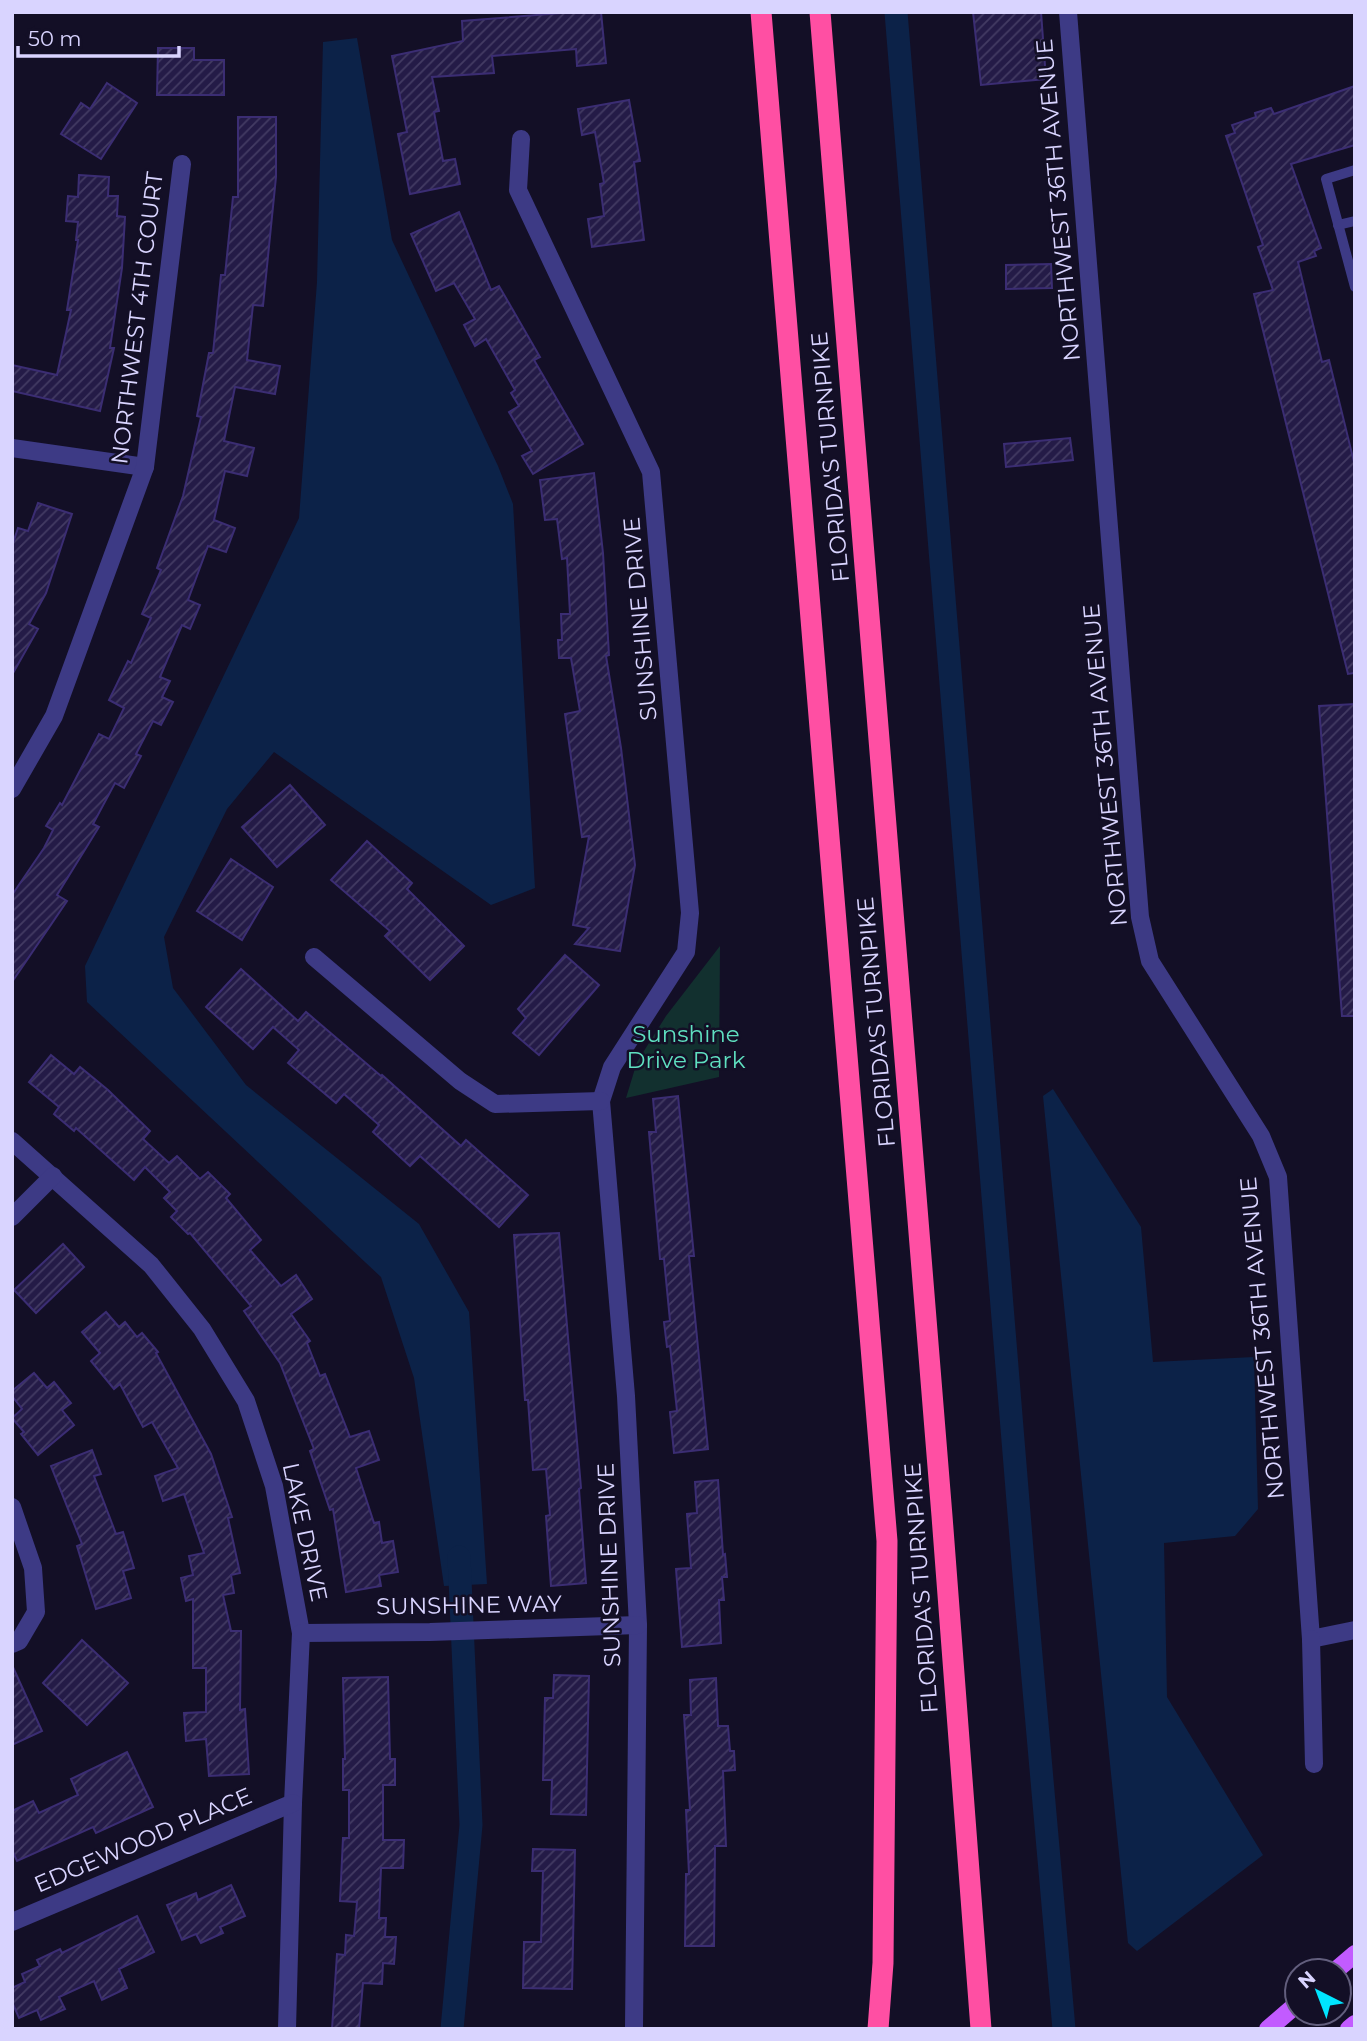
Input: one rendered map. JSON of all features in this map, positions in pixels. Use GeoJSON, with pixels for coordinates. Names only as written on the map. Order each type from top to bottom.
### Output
{"type":"FeatureCollection","features":[{"type":"Feature","properties":{"kind":"highway","name":"FLORIDA'S TURNPIKE"},"geometry":{"type":"LineString","coordinates":[[761,12],[887,1541],[883,1963],[878,2029]]}},
{"type":"Feature","properties":{"kind":"highway","name":"FLORIDA'S TURNPIKE"},"geometry":{"type":"LineString","coordinates":[[820,12],[981,2029]]}},
{"type":"Feature","properties":{"kind":"main road"},"geometry":{"type":"LineString","coordinates":[[1268,2029],[1283,2016]]}},
{"type":"Feature","properties":{"kind":"main road"},"geometry":{"type":"LineString","coordinates":[[1349,2029],[1355,2024]]}},
{"type":"Feature","properties":{"kind":"street","name":"NORTHWEST 36TH AVENUE"},"geometry":{"type":"LineString","coordinates":[[1068,12],[1140,917],[1150,961],[1261,1136],[1278,1177],[1311,1639],[1314,1764]]}},
{"type":"Feature","properties":{"kind":"street","name":"SUNSHINE DRIVE"},"geometry":{"type":"LineString","coordinates":[[521,139],[518,190],[651,472],[690,913],[686,952],[612,1067],[601,1101],[626,1396],[638,1625],[634,2027]]}},
{"type":"Feature","properties":{"kind":"street","name":"NORTHWEST 4TH COURT"},"geometry":{"type":"LineString","coordinates":[[12,789],[54,716],[145,467],[182,164]]}},
{"type":"Feature","properties":{"kind":"street"},"geometry":{"type":"LineString","coordinates":[[12,447],[145,467]]}},
{"type":"Feature","properties":{"kind":"street"},"geometry":{"type":"LineString","coordinates":[[314,957],[460,1081],[495,1104],[601,1101]]}},
{"type":"Feature","properties":{"kind":"street","name":"LAKE DRIVE"},"geometry":{"type":"LineString","coordinates":[[12,1141],[151,1265],[202,1329],[246,1401],[274,1486],[301,1633],[287,2029]]}},
{"type":"Feature","properties":{"kind":"street"},"geometry":{"type":"LineString","coordinates":[[12,1217],[53,1176]]}},
{"type":"Feature","properties":{"kind":"street"},"geometry":{"type":"LineString","coordinates":[[12,1507],[33,1567],[36,1612],[19,1641],[12,1644]]}},
{"type":"Feature","properties":{"kind":"street","name":"SUNSHINE WAY"},"geometry":{"type":"LineString","coordinates":[[301,1633],[638,1625]]}},
{"type":"Feature","properties":{"kind":"street"},"geometry":{"type":"LineString","coordinates":[[1311,1639],[1355,1630]]}},
{"type":"Feature","properties":{"kind":"street","name":"EDGEWOOD PLACE"},"geometry":{"type":"LineString","coordinates":[[12,1922],[293,1803]]}},
{"type":"Feature","properties":{"kind":"lane"},"geometry":{"type":"LineString","coordinates":[[1355,170],[1326,179],[1355,287]]}},
{"type":"Feature","properties":{"kind":"lane"},"geometry":{"type":"LineString","coordinates":[[1338,225],[1355,221]]}},
{"type":"Feature","properties":{"kind":"green space","name":"Sunshine Drive Park"},"geometry":{"type":"Polygon","coordinates":[[[720,946],[719,1077],[626,1098],[637,1062],[666,1016],[720,946]]]}},
{"type":"Feature","properties":{"kind":"water"},"geometry":{"type":"Polygon","coordinates":[[[357,38],[392,240],[498,466],[513,504],[535,888],[491,905],[274,752],[227,809],[164,937],[173,988],[246,1085],[419,1224],[469,1312],[487,1584],[444,1586],[414,1378],[381,1277],[87,1002],[85,966],[299,518],[317,282],[323,42],[357,38]]]}},
{"type":"Feature","properties":{"kind":"water"},"geometry":{"type":"Polygon","coordinates":[[[1053,1089],[1141,1227],[1153,1362],[1254,1357],[1258,1509],[1235,1536],[1164,1543],[1167,1697],[1263,1855],[1137,1951],[1128,1943],[1043,1096],[1053,1089]]]}},
{"type":"Feature","properties":{"kind":"building"},"geometry":{"type":"Polygon","coordinates":[[[601,12],[606,63],[577,66],[576,49],[492,56],[494,73],[432,77],[439,111],[434,112],[443,161],[455,159],[460,184],[410,194],[398,134],[407,132],[392,56],[463,41],[462,21],[601,12]]]}},
{"type":"Feature","properties":{"kind":"building"},"geometry":{"type":"Polygon","coordinates":[[[973,12],[1041,12],[1046,79],[981,85],[973,12]]]}},
{"type":"Feature","properties":{"kind":"building"},"geometry":{"type":"Polygon","coordinates":[[[158,48],[194,48],[194,60],[224,60],[224,95],[157,95],[158,48]]]}},
{"type":"Feature","properties":{"kind":"building"},"geometry":{"type":"Polygon","coordinates":[[[107,83],[137,103],[101,159],[61,134],[81,103],[90,109],[107,83]]]}},
{"type":"Feature","properties":{"kind":"building"},"geometry":{"type":"Polygon","coordinates":[[[1355,86],[1355,145],[1291,164],[1321,248],[1314,251],[1316,256],[1298,262],[1322,362],[1329,360],[1355,466],[1355,673],[1348,674],[1254,294],[1273,290],[1258,247],[1263,245],[1226,136],[1235,133],[1232,125],[1256,117],[1255,113],[1271,108],[1274,114],[1355,86]]]}},
{"type":"Feature","properties":{"kind":"building"},"geometry":{"type":"Polygon","coordinates":[[[629,100],[640,161],[634,162],[644,240],[592,247],[588,219],[604,216],[600,184],[604,183],[595,132],[582,135],[578,109],[629,100]]]}},
{"type":"Feature","properties":{"kind":"building"},"geometry":{"type":"Polygon","coordinates":[[[238,117],[276,117],[276,177],[263,306],[253,305],[247,360],[280,366],[275,394],[235,387],[224,441],[254,448],[247,476],[225,471],[214,520],[235,528],[226,552],[208,546],[188,600],[200,605],[190,629],[182,625],[160,677],[170,681],[162,697],[173,702],[161,725],[153,721],[136,754],[141,756],[124,788],[115,783],[93,824],[99,827],[57,895],[67,901],[12,982],[12,895],[44,848],[53,830],[46,826],[60,803],[62,805],[99,734],[109,739],[124,708],[109,700],[128,661],[131,663],[151,618],[142,614],[161,570],[157,568],[183,496],[201,417],[197,416],[209,353],[213,353],[233,197],[238,197],[238,117]]]}},
{"type":"Feature","properties":{"kind":"building"},"geometry":{"type":"Polygon","coordinates":[[[79,175],[109,177],[108,196],[118,196],[117,216],[125,217],[122,268],[110,348],[114,348],[100,411],[12,391],[12,365],[57,375],[71,310],[67,310],[78,240],[78,222],[66,221],[68,196],[78,197],[79,175]]]}},
{"type":"Feature","properties":{"kind":"building"},"geometry":{"type":"Polygon","coordinates":[[[459,212],[491,290],[499,286],[540,357],[534,360],[583,444],[533,474],[522,456],[532,451],[509,412],[519,406],[511,393],[515,390],[486,339],[475,346],[464,325],[475,319],[454,283],[436,291],[411,234],[459,212]]]}},
{"type":"Feature","properties":{"kind":"building"},"geometry":{"type":"Polygon","coordinates":[[[1051,264],[1052,288],[1006,289],[1006,265],[1051,264]]]}},
{"type":"Feature","properties":{"kind":"building"},"geometry":{"type":"Polygon","coordinates":[[[1070,438],[1073,460],[1006,467],[1004,444],[1070,438]]]}},
{"type":"Feature","properties":{"kind":"building"},"geometry":{"type":"Polygon","coordinates":[[[594,473],[603,553],[609,655],[606,656],[621,748],[635,865],[620,951],[575,944],[589,928],[573,925],[589,836],[582,837],[565,714],[580,711],[571,658],[559,658],[558,640],[562,640],[561,614],[570,614],[567,558],[562,559],[557,519],[545,520],[540,480],[594,473]]]}},
{"type":"Feature","properties":{"kind":"building"},"geometry":{"type":"Polygon","coordinates":[[[38,503],[72,514],[46,593],[29,624],[38,629],[12,675],[12,546],[18,528],[28,531],[38,503]]]}},
{"type":"Feature","properties":{"kind":"building"},"geometry":{"type":"Polygon","coordinates":[[[1355,704],[1355,1016],[1342,1016],[1319,706],[1355,704]]]}},
{"type":"Feature","properties":{"kind":"building"},"geometry":{"type":"Polygon","coordinates":[[[290,785],[325,825],[277,867],[242,827],[290,785]]]}},
{"type":"Feature","properties":{"kind":"building"},"geometry":{"type":"Polygon","coordinates":[[[367,841],[412,883],[407,889],[464,946],[430,980],[385,936],[390,931],[331,880],[367,841]]]}},
{"type":"Feature","properties":{"kind":"building"},"geometry":{"type":"Polygon","coordinates":[[[231,859],[273,887],[242,940],[197,911],[231,859]]]}},
{"type":"Feature","properties":{"kind":"building"},"geometry":{"type":"Polygon","coordinates":[[[565,955],[599,985],[539,1055],[513,1033],[526,1018],[518,1009],[565,955]]]}},
{"type":"Feature","properties":{"kind":"building"},"geometry":{"type":"Polygon","coordinates":[[[241,969],[298,1021],[306,1012],[461,1146],[466,1140],[528,1195],[499,1227],[420,1156],[410,1166],[373,1132],[379,1125],[344,1094],[336,1103],[288,1063],[299,1050],[273,1027],[253,1049],[206,1007],[241,969]]]}},
{"type":"Feature","properties":{"kind":"building"},"geometry":{"type":"Polygon","coordinates":[[[51,1055],[74,1074],[80,1067],[108,1090],[150,1131],[143,1139],[169,1163],[177,1156],[200,1179],[208,1172],[230,1194],[226,1198],[261,1240],[250,1250],[281,1286],[296,1275],[312,1299],[291,1314],[310,1341],[307,1343],[320,1376],[325,1374],[350,1437],[369,1431],[379,1460],[356,1468],[374,1523],[379,1522],[382,1543],[393,1541],[398,1572],[379,1575],[381,1586],[346,1592],[333,1509],[330,1510],[310,1451],[314,1449],[280,1363],[244,1311],[251,1306],[190,1233],[171,1217],[177,1211],[164,1198],[170,1192],[145,1167],[134,1180],[76,1128],[74,1131],[54,1114],[59,1107],[29,1082],[51,1055]]]}},
{"type":"Feature","properties":{"kind":"building"},"geometry":{"type":"Polygon","coordinates":[[[678,1096],[694,1256],[689,1256],[708,1449],[674,1453],[670,1412],[677,1411],[670,1346],[667,1347],[664,1322],[670,1321],[664,1259],[660,1259],[649,1132],[656,1132],[653,1099],[678,1096]]]}},
{"type":"Feature","properties":{"kind":"building"},"geometry":{"type":"Polygon","coordinates":[[[559,1233],[581,1488],[586,1583],[551,1586],[546,1469],[533,1470],[528,1400],[525,1400],[514,1235],[559,1233]]]}},
{"type":"Feature","properties":{"kind":"building"},"geometry":{"type":"Polygon","coordinates":[[[63,1244],[84,1267],[36,1313],[14,1290],[63,1244]]]}},
{"type":"Feature","properties":{"kind":"building"},"geometry":{"type":"Polygon","coordinates":[[[106,1312],[119,1327],[125,1322],[137,1337],[142,1333],[158,1352],[156,1353],[211,1454],[232,1517],[228,1518],[240,1573],[231,1575],[234,1593],[223,1595],[231,1631],[241,1631],[240,1710],[245,1709],[249,1774],[209,1776],[206,1739],[186,1741],[184,1713],[206,1712],[206,1668],[193,1668],[193,1599],[186,1601],[181,1578],[193,1575],[189,1556],[204,1553],[184,1494],[163,1501],[155,1476],[178,1468],[152,1422],[143,1427],[120,1384],[114,1389],[91,1361],[100,1353],[82,1332],[106,1312]]]}},
{"type":"Feature","properties":{"kind":"building"},"geometry":{"type":"Polygon","coordinates":[[[34,1373],[47,1388],[54,1382],[71,1403],[62,1410],[74,1425],[38,1455],[12,1418],[22,1409],[12,1396],[12,1391],[34,1373]]]}},
{"type":"Feature","properties":{"kind":"building"},"geometry":{"type":"Polygon","coordinates":[[[92,1450],[101,1474],[94,1476],[116,1534],[123,1532],[134,1568],[123,1571],[131,1598],[96,1609],[77,1546],[82,1544],[51,1466],[92,1450]]]}},
{"type":"Feature","properties":{"kind":"building"},"geometry":{"type":"Polygon","coordinates":[[[718,1480],[727,1577],[722,1577],[724,1600],[719,1600],[721,1643],[682,1647],[676,1569],[691,1568],[687,1514],[697,1513],[695,1482],[718,1480]]]}},
{"type":"Feature","properties":{"kind":"building"},"geometry":{"type":"Polygon","coordinates":[[[82,1640],[128,1683],[87,1725],[43,1683],[82,1640]]]}},
{"type":"Feature","properties":{"kind":"building"},"geometry":{"type":"Polygon","coordinates":[[[12,1665],[42,1731],[12,1745],[12,1665]]]}},
{"type":"Feature","properties":{"kind":"building"},"geometry":{"type":"Polygon","coordinates":[[[554,1675],[589,1676],[586,1815],[551,1814],[552,1780],[543,1780],[545,1698],[553,1698],[554,1675]]]}},
{"type":"Feature","properties":{"kind":"building"},"geometry":{"type":"Polygon","coordinates":[[[388,1677],[390,1759],[395,1759],[395,1785],[383,1785],[383,1840],[404,1840],[403,1868],[381,1868],[379,1918],[386,1918],[385,1937],[396,1937],[394,1964],[383,1963],[382,1984],[363,1983],[359,2029],[332,2029],[337,1954],[345,1955],[346,1935],[354,1936],[357,1902],[340,1901],[343,1838],[349,1838],[349,1790],[343,1790],[343,1678],[388,1677]]]}},
{"type":"Feature","properties":{"kind":"building"},"geometry":{"type":"Polygon","coordinates":[[[716,1678],[718,1726],[728,1726],[735,1770],[723,1771],[726,1846],[715,1846],[714,1946],[685,1946],[686,1874],[689,1874],[686,1810],[690,1810],[684,1715],[691,1715],[690,1680],[716,1678]]]}},
{"type":"Feature","properties":{"kind":"building"},"geometry":{"type":"Polygon","coordinates":[[[127,1752],[153,1807],[96,1833],[93,1827],[17,1861],[12,1850],[12,1811],[33,1801],[39,1813],[78,1795],[71,1779],[127,1752]]]}},
{"type":"Feature","properties":{"kind":"building"},"geometry":{"type":"Polygon","coordinates":[[[533,1849],[575,1850],[572,1989],[523,1988],[524,1942],[541,1942],[543,1871],[532,1871],[533,1849]]]}},
{"type":"Feature","properties":{"kind":"building"},"geometry":{"type":"Polygon","coordinates":[[[231,1885],[245,1916],[220,1927],[223,1933],[201,1943],[196,1934],[182,1940],[167,1905],[196,1893],[198,1900],[231,1885]]]}},
{"type":"Feature","properties":{"kind":"building"},"geometry":{"type":"Polygon","coordinates":[[[137,1916],[154,1952],[119,1969],[127,1988],[102,2000],[94,1981],[59,1997],[65,2009],[41,2020],[37,2010],[19,2018],[12,2002],[12,1988],[25,1982],[22,1974],[40,1966],[37,1960],[60,1949],[62,1953],[137,1916]]]}},
{"type":"Feature","properties":{"kind":"waterway"},"geometry":{"type":"LineString","coordinates":[[896,12],[1026,1599],[1064,2029]]}},
{"type":"Feature","properties":{"kind":"waterway"},"geometry":{"type":"LineString","coordinates":[[452,2029],[471,1825],[459,1557]]}}]}
